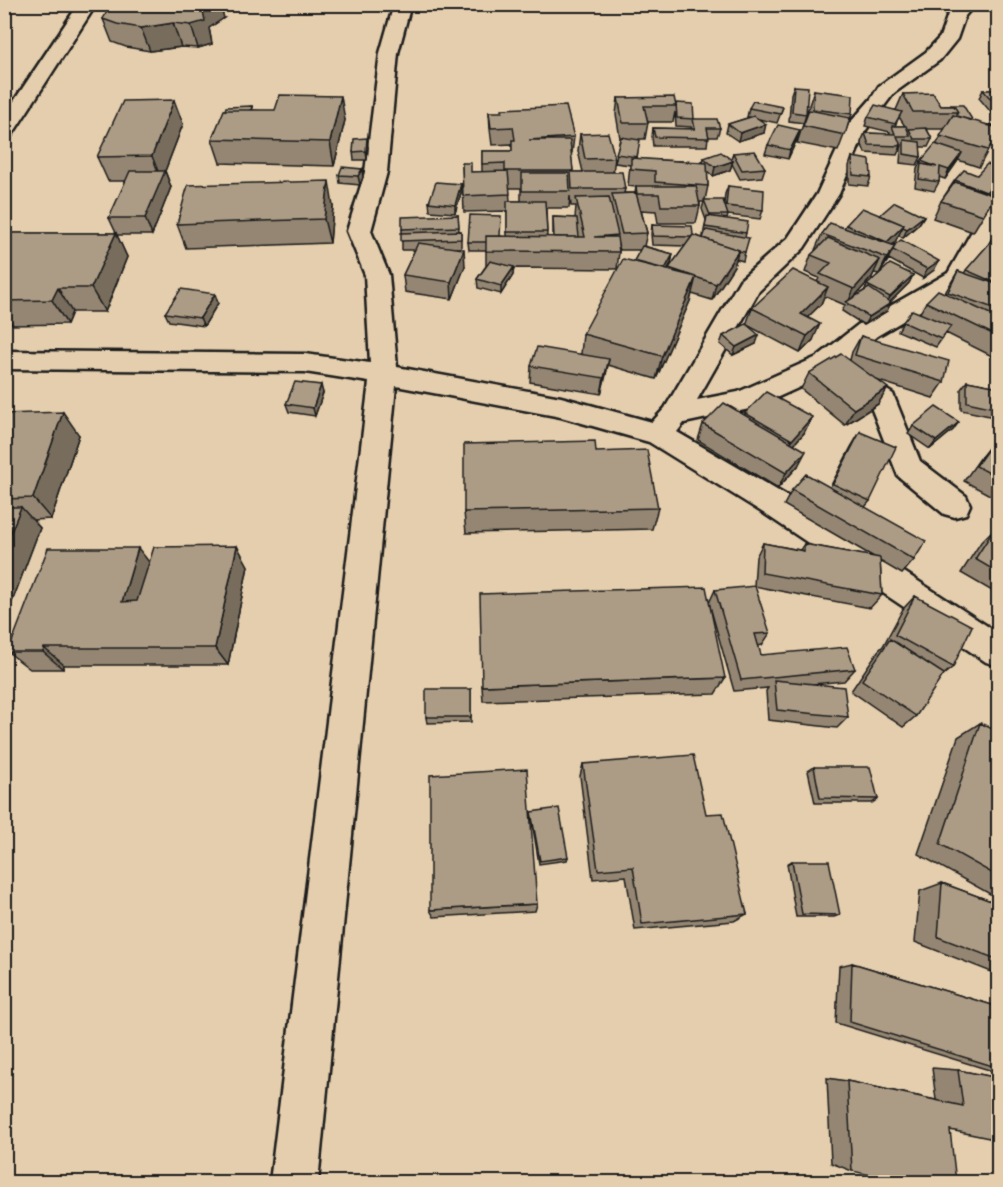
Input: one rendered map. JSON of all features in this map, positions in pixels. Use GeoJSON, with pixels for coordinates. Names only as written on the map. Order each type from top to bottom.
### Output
{"type":"FeatureCollection","features":[{"type":"Feature","properties":{"kind":"street"},"geometry":{"type":"LineString","coordinates":[[4,132],[83,11],[83,4]]}},
{"type":"Feature","properties":{"kind":"street"},"geometry":{"type":"LineString","coordinates":[[294,1182],[384,374],[377,275],[359,231],[376,172],[389,52],[403,4]]}},
{"type":"Feature","properties":{"kind":"street"},"geometry":{"type":"LineString","coordinates":[[666,425],[749,286],[796,243],[828,194],[856,128],[879,102],[886,90],[933,56],[948,39],[957,14],[967,4]]}},
{"type":"Feature","properties":{"kind":"street"},"geometry":{"type":"LineString","coordinates":[[666,425],[744,401],[826,364],[868,330],[957,278],[999,205]]}},
{"type":"Feature","properties":{"kind":"street"},"geometry":{"type":"LineString","coordinates":[[4,360],[304,363],[437,382],[666,425],[776,505],[999,651]]}},
{"type":"Feature","properties":{"kind":"street"},"geometry":{"type":"LineString","coordinates":[[826,364],[884,401],[908,468],[956,505]]}},
{"type":"Feature","properties":{"kind":"building"},"geometry":{"type":"Polygon","coordinates":[[[111,4],[203,4],[205,21],[191,25],[173,23],[141,28],[117,24],[103,19],[111,4]]]}},
{"type":"Feature","properties":{"kind":"building"},"geometry":{"type":"Polygon","coordinates":[[[794,86],[808,87],[806,114],[792,112],[794,86]]]}},
{"type":"Feature","properties":{"kind":"building"},"geometry":{"type":"Polygon","coordinates":[[[814,90],[853,95],[852,114],[813,109],[814,90]]]}},
{"type":"Feature","properties":{"kind":"building"},"geometry":{"type":"Polygon","coordinates":[[[983,90],[999,90],[999,108],[983,90]]]}},
{"type":"Feature","properties":{"kind":"building"},"geometry":{"type":"Polygon","coordinates":[[[933,93],[941,106],[954,106],[958,112],[913,112],[903,94],[933,93]]]}},
{"type":"Feature","properties":{"kind":"building"},"geometry":{"type":"Polygon","coordinates":[[[280,95],[341,96],[330,142],[212,139],[224,110],[275,110],[280,95]]]}},
{"type":"Feature","properties":{"kind":"building"},"geometry":{"type":"Polygon","coordinates":[[[674,97],[676,106],[644,106],[648,123],[623,123],[618,98],[674,97]]]}},
{"type":"Feature","properties":{"kind":"building"},"geometry":{"type":"Polygon","coordinates":[[[174,100],[152,156],[97,157],[123,101],[174,100]]]}},
{"type":"Feature","properties":{"kind":"building"},"geometry":{"type":"Polygon","coordinates":[[[753,101],[783,107],[780,114],[749,108],[753,101]]]}},
{"type":"Feature","properties":{"kind":"building"},"geometry":{"type":"Polygon","coordinates":[[[676,103],[693,104],[694,119],[677,118],[676,103]]]}},
{"type":"Feature","properties":{"kind":"building"},"geometry":{"type":"Polygon","coordinates":[[[875,105],[902,112],[895,124],[868,117],[875,105]]]}},
{"type":"Feature","properties":{"kind":"building"},"geometry":{"type":"Polygon","coordinates":[[[945,105],[963,105],[973,121],[956,116],[958,112],[954,106],[945,105]]]}},
{"type":"Feature","properties":{"kind":"building"},"geometry":{"type":"Polygon","coordinates":[[[252,106],[251,110],[225,110],[226,107],[252,106]]]}},
{"type":"Feature","properties":{"kind":"building"},"geometry":{"type":"Polygon","coordinates":[[[566,106],[574,137],[529,140],[570,140],[573,171],[505,171],[505,163],[482,164],[482,151],[512,151],[512,140],[515,140],[513,127],[491,128],[489,112],[502,112],[502,109],[566,106]]]}},
{"type":"Feature","properties":{"kind":"building"},"geometry":{"type":"Polygon","coordinates":[[[809,110],[850,118],[845,135],[803,126],[809,110]]]}},
{"type":"Feature","properties":{"kind":"building"},"geometry":{"type":"Polygon","coordinates":[[[953,115],[999,128],[988,150],[940,136],[953,115]]]}},
{"type":"Feature","properties":{"kind":"building"},"geometry":{"type":"Polygon","coordinates":[[[754,116],[766,124],[740,133],[728,124],[754,116]]]}},
{"type":"Feature","properties":{"kind":"building"},"geometry":{"type":"Polygon","coordinates":[[[693,119],[717,119],[720,128],[707,128],[709,138],[655,137],[653,128],[695,129],[693,119]]]}},
{"type":"Feature","properties":{"kind":"building"},"geometry":{"type":"Polygon","coordinates":[[[778,125],[800,130],[790,150],[768,145],[778,125]]]}},
{"type":"Feature","properties":{"kind":"building"},"geometry":{"type":"Polygon","coordinates":[[[892,126],[906,126],[910,136],[897,136],[901,146],[869,145],[865,133],[895,134],[892,126]]]}},
{"type":"Feature","properties":{"kind":"building"},"geometry":{"type":"Polygon","coordinates":[[[926,128],[932,139],[914,139],[909,129],[926,128]]]}},
{"type":"Feature","properties":{"kind":"building"},"geometry":{"type":"Polygon","coordinates":[[[608,133],[615,158],[585,159],[580,134],[608,133]]]}},
{"type":"Feature","properties":{"kind":"building"},"geometry":{"type":"Polygon","coordinates":[[[621,137],[640,140],[637,157],[616,154],[621,137]]]}},
{"type":"Feature","properties":{"kind":"building"},"geometry":{"type":"Polygon","coordinates":[[[367,138],[366,151],[353,152],[354,139],[367,138]]]}},
{"type":"Feature","properties":{"kind":"building"},"geometry":{"type":"Polygon","coordinates":[[[904,140],[920,142],[921,157],[904,154],[904,140]]]}},
{"type":"Feature","properties":{"kind":"building"},"geometry":{"type":"Polygon","coordinates":[[[935,144],[962,153],[949,170],[940,167],[939,182],[919,179],[921,164],[937,167],[921,161],[935,144]]]}},
{"type":"Feature","properties":{"kind":"building"},"geometry":{"type":"Polygon","coordinates":[[[755,151],[765,168],[742,170],[733,153],[755,151]]]}},
{"type":"Feature","properties":{"kind":"building"},"geometry":{"type":"Polygon","coordinates":[[[721,152],[733,161],[715,167],[704,158],[721,152]]]}},
{"type":"Feature","properties":{"kind":"building"},"geometry":{"type":"Polygon","coordinates":[[[852,157],[870,160],[871,177],[853,175],[852,157]]]}},
{"type":"Feature","properties":{"kind":"building"},"geometry":{"type":"Polygon","coordinates":[[[631,158],[707,163],[708,186],[655,182],[655,171],[631,169],[631,158]]]}},
{"type":"Feature","properties":{"kind":"building"},"geometry":{"type":"Polygon","coordinates":[[[462,163],[471,163],[471,172],[508,171],[510,194],[463,196],[462,163]]]}},
{"type":"Feature","properties":{"kind":"building"},"geometry":{"type":"Polygon","coordinates":[[[987,164],[999,168],[999,178],[986,192],[955,180],[964,170],[977,175],[987,164]]]}},
{"type":"Feature","properties":{"kind":"building"},"geometry":{"type":"Polygon","coordinates":[[[342,167],[362,169],[358,176],[339,175],[342,167]]]}},
{"type":"Feature","properties":{"kind":"building"},"geometry":{"type":"Polygon","coordinates":[[[130,171],[165,171],[145,218],[109,218],[130,171]]]}},
{"type":"Feature","properties":{"kind":"building"},"geometry":{"type":"Polygon","coordinates":[[[571,172],[622,172],[625,189],[572,189],[571,172]]]}},
{"type":"Feature","properties":{"kind":"building"},"geometry":{"type":"Polygon","coordinates":[[[522,173],[569,173],[570,191],[522,191],[522,173]]]}},
{"type":"Feature","properties":{"kind":"building"},"geometry":{"type":"Polygon","coordinates":[[[329,181],[324,219],[177,224],[188,185],[329,181]]]}},
{"type":"Feature","properties":{"kind":"building"},"geometry":{"type":"Polygon","coordinates":[[[436,182],[461,184],[455,205],[429,202],[436,182]]]}},
{"type":"Feature","properties":{"kind":"building"},"geometry":{"type":"Polygon","coordinates":[[[955,182],[995,196],[983,215],[941,201],[955,182]]]}},
{"type":"Feature","properties":{"kind":"building"},"geometry":{"type":"Polygon","coordinates":[[[636,186],[696,186],[700,206],[661,206],[659,194],[637,194],[636,186]]]}},
{"type":"Feature","properties":{"kind":"building"},"geometry":{"type":"Polygon","coordinates":[[[728,186],[764,190],[763,210],[726,206],[728,186]]]}},
{"type":"Feature","properties":{"kind":"building"},"geometry":{"type":"Polygon","coordinates":[[[636,193],[647,233],[622,234],[612,194],[636,193]]]}},
{"type":"Feature","properties":{"kind":"building"},"geometry":{"type":"Polygon","coordinates":[[[609,197],[618,235],[594,237],[617,237],[619,252],[486,251],[486,236],[585,237],[576,198],[609,197]]]}},
{"type":"Feature","properties":{"kind":"building"},"geometry":{"type":"Polygon","coordinates":[[[704,200],[723,200],[728,215],[710,215],[704,200]]]}},
{"type":"Feature","properties":{"kind":"building"},"geometry":{"type":"Polygon","coordinates":[[[507,201],[545,201],[547,232],[507,232],[507,201]]]}},
{"type":"Feature","properties":{"kind":"building"},"geometry":{"type":"Polygon","coordinates":[[[895,202],[924,216],[907,229],[903,227],[904,225],[880,215],[895,202]]]}},
{"type":"Feature","properties":{"kind":"building"},"geometry":{"type":"Polygon","coordinates":[[[862,208],[904,225],[887,242],[846,225],[862,208]]]}},
{"type":"Feature","properties":{"kind":"building"},"geometry":{"type":"Polygon","coordinates":[[[458,215],[459,227],[402,229],[402,217],[458,215]]]}},
{"type":"Feature","properties":{"kind":"building"},"geometry":{"type":"Polygon","coordinates":[[[470,215],[501,216],[500,236],[486,236],[486,242],[468,242],[470,215]]]}},
{"type":"Feature","properties":{"kind":"building"},"geometry":{"type":"Polygon","coordinates":[[[707,216],[748,222],[746,233],[705,227],[707,216]]]}},
{"type":"Feature","properties":{"kind":"building"},"geometry":{"type":"Polygon","coordinates":[[[553,217],[577,218],[579,237],[554,237],[553,217]]]}},
{"type":"Feature","properties":{"kind":"building"},"geometry":{"type":"Polygon","coordinates":[[[830,223],[895,246],[887,258],[822,234],[830,223]]]}},
{"type":"Feature","properties":{"kind":"building"},"geometry":{"type":"Polygon","coordinates":[[[652,225],[692,226],[693,235],[691,237],[653,236],[652,225]]]}},
{"type":"Feature","properties":{"kind":"building"},"geometry":{"type":"Polygon","coordinates":[[[706,230],[749,238],[745,252],[703,238],[706,230]]]}},
{"type":"Feature","properties":{"kind":"building"},"geometry":{"type":"Polygon","coordinates":[[[461,231],[461,239],[401,241],[401,233],[461,231]]]}},
{"type":"Feature","properties":{"kind":"building"},"geometry":{"type":"Polygon","coordinates":[[[4,233],[116,233],[91,288],[58,288],[52,300],[4,301],[4,233]]]}},
{"type":"Feature","properties":{"kind":"building"},"geometry":{"type":"Polygon","coordinates":[[[693,235],[739,250],[716,284],[669,268],[693,235]]]}},
{"type":"Feature","properties":{"kind":"building"},"geometry":{"type":"Polygon","coordinates":[[[828,238],[880,260],[854,289],[820,274],[831,263],[811,255],[828,238]]]}},
{"type":"Feature","properties":{"kind":"building"},"geometry":{"type":"Polygon","coordinates":[[[994,238],[999,240],[999,279],[996,283],[966,270],[994,238]]]}},
{"type":"Feature","properties":{"kind":"building"},"geometry":{"type":"Polygon","coordinates":[[[901,240],[939,261],[927,269],[893,250],[895,246],[893,246],[901,240]]]}},
{"type":"Feature","properties":{"kind":"building"},"geometry":{"type":"Polygon","coordinates":[[[418,243],[464,249],[451,282],[403,275],[418,243]]]}},
{"type":"Feature","properties":{"kind":"building"},"geometry":{"type":"Polygon","coordinates":[[[642,246],[673,254],[665,269],[634,261],[642,246]]]}},
{"type":"Feature","properties":{"kind":"building"},"geometry":{"type":"Polygon","coordinates":[[[623,259],[696,277],[662,356],[583,334],[623,259]]]}},
{"type":"Feature","properties":{"kind":"building"},"geometry":{"type":"Polygon","coordinates":[[[490,261],[514,267],[501,286],[477,279],[490,261]]]}},
{"type":"Feature","properties":{"kind":"building"},"geometry":{"type":"Polygon","coordinates":[[[890,264],[913,275],[890,297],[867,285],[890,264]]]}},
{"type":"Feature","properties":{"kind":"building"},"geometry":{"type":"Polygon","coordinates":[[[793,270],[828,287],[801,314],[820,324],[807,336],[752,308],[793,270]]]}},
{"type":"Feature","properties":{"kind":"building"},"geometry":{"type":"Polygon","coordinates":[[[958,271],[999,285],[999,310],[948,292],[958,271]]]}},
{"type":"Feature","properties":{"kind":"building"},"geometry":{"type":"Polygon","coordinates":[[[869,288],[891,303],[869,317],[846,302],[869,288]]]}},
{"type":"Feature","properties":{"kind":"building"},"geometry":{"type":"Polygon","coordinates":[[[181,289],[215,294],[200,318],[165,313],[181,289]]]}},
{"type":"Feature","properties":{"kind":"building"},"geometry":{"type":"Polygon","coordinates":[[[938,290],[999,318],[999,337],[926,302],[938,290]]]}},
{"type":"Feature","properties":{"kind":"building"},"geometry":{"type":"Polygon","coordinates":[[[912,310],[951,326],[941,339],[903,322],[912,310]]]}},
{"type":"Feature","properties":{"kind":"building"},"geometry":{"type":"Polygon","coordinates":[[[746,324],[759,335],[736,347],[723,336],[746,324]]]}},
{"type":"Feature","properties":{"kind":"building"},"geometry":{"type":"Polygon","coordinates":[[[861,336],[949,361],[944,382],[855,355],[861,336]]]}},
{"type":"Feature","properties":{"kind":"building"},"geometry":{"type":"Polygon","coordinates":[[[537,347],[609,359],[604,378],[531,366],[537,347]]]}},
{"type":"Feature","properties":{"kind":"building"},"geometry":{"type":"Polygon","coordinates":[[[841,354],[888,388],[854,409],[809,373],[841,354]]]}},
{"type":"Feature","properties":{"kind":"building"},"geometry":{"type":"Polygon","coordinates":[[[967,381],[999,387],[999,409],[967,402],[967,381]]]}},
{"type":"Feature","properties":{"kind":"building"},"geometry":{"type":"Polygon","coordinates":[[[295,382],[321,385],[313,408],[286,404],[295,382]]]}},
{"type":"Feature","properties":{"kind":"building"},"geometry":{"type":"Polygon","coordinates":[[[766,392],[812,417],[792,440],[745,413],[766,392]]]}},
{"type":"Feature","properties":{"kind":"building"},"geometry":{"type":"Polygon","coordinates":[[[724,403],[806,451],[786,473],[703,424],[724,403]]]}},
{"type":"Feature","properties":{"kind":"building"},"geometry":{"type":"Polygon","coordinates":[[[936,407],[959,422],[936,441],[913,426],[936,407]]]}},
{"type":"Feature","properties":{"kind":"building"},"geometry":{"type":"Polygon","coordinates":[[[63,412],[33,498],[4,499],[4,414],[63,412]]]}},
{"type":"Feature","properties":{"kind":"building"},"geometry":{"type":"Polygon","coordinates":[[[860,432],[896,447],[870,501],[833,484],[860,432]]]}},
{"type":"Feature","properties":{"kind":"building"},"geometry":{"type":"Polygon","coordinates":[[[595,441],[596,452],[647,450],[658,508],[464,512],[464,444],[595,441]]]}},
{"type":"Feature","properties":{"kind":"building"},"geometry":{"type":"Polygon","coordinates":[[[993,442],[999,444],[999,478],[976,466],[993,442]]]}},
{"type":"Feature","properties":{"kind":"building"},"geometry":{"type":"Polygon","coordinates":[[[806,474],[926,541],[914,560],[792,490],[806,474]]]}},
{"type":"Feature","properties":{"kind":"building"},"geometry":{"type":"Polygon","coordinates":[[[4,507],[21,507],[4,549],[4,507]]]}},
{"type":"Feature","properties":{"kind":"building"},"geometry":{"type":"Polygon","coordinates":[[[995,528],[999,530],[999,573],[975,559],[995,528]]]}},
{"type":"Feature","properties":{"kind":"building"},"geometry":{"type":"Polygon","coordinates":[[[763,543],[804,551],[804,544],[880,558],[882,595],[762,573],[763,543]]]}},
{"type":"Feature","properties":{"kind":"building"},"geometry":{"type":"Polygon","coordinates":[[[237,546],[215,648],[44,648],[43,652],[8,652],[48,548],[138,548],[122,602],[137,601],[154,547],[237,546]]]}},
{"type":"Feature","properties":{"kind":"building"},"geometry":{"type":"Polygon","coordinates":[[[755,586],[770,633],[755,634],[761,655],[847,647],[855,669],[741,680],[715,590],[755,586]]]}},
{"type":"Feature","properties":{"kind":"building"},"geometry":{"type":"Polygon","coordinates":[[[706,587],[725,678],[482,686],[480,594],[706,587]]]}},
{"type":"Feature","properties":{"kind":"building"},"geometry":{"type":"Polygon","coordinates":[[[915,596],[972,626],[953,667],[895,635],[915,596]]]}},
{"type":"Feature","properties":{"kind":"building"},"geometry":{"type":"Polygon","coordinates":[[[890,639],[944,674],[916,716],[862,680],[890,639]]]}},
{"type":"Feature","properties":{"kind":"building"},"geometry":{"type":"Polygon","coordinates":[[[774,680],[844,687],[848,717],[777,710],[774,680]]]}},
{"type":"Feature","properties":{"kind":"building"},"geometry":{"type":"Polygon","coordinates":[[[426,689],[471,689],[471,717],[426,717],[426,689]]]}},
{"type":"Feature","properties":{"kind":"building"},"geometry":{"type":"Polygon","coordinates":[[[980,723],[999,732],[999,877],[940,844],[980,723]]]}},
{"type":"Feature","properties":{"kind":"building"},"geometry":{"type":"Polygon","coordinates":[[[693,755],[706,814],[723,813],[747,914],[642,924],[633,867],[598,870],[583,764],[693,755]]]}},
{"type":"Feature","properties":{"kind":"building"},"geometry":{"type":"Polygon","coordinates":[[[814,767],[870,767],[878,799],[820,798],[814,767]]]}},
{"type":"Feature","properties":{"kind":"building"},"geometry":{"type":"Polygon","coordinates":[[[527,769],[537,904],[430,910],[430,775],[527,769]]]}},
{"type":"Feature","properties":{"kind":"building"},"geometry":{"type":"Polygon","coordinates":[[[559,808],[568,857],[540,861],[531,812],[559,808]]]}},
{"type":"Feature","properties":{"kind":"building"},"geometry":{"type":"Polygon","coordinates":[[[792,861],[829,861],[840,915],[802,914],[792,861]]]}},
{"type":"Feature","properties":{"kind":"building"},"geometry":{"type":"Polygon","coordinates":[[[942,883],[999,904],[999,960],[938,937],[942,883]]]}},
{"type":"Feature","properties":{"kind":"building"},"geometry":{"type":"Polygon","coordinates":[[[852,963],[999,1007],[999,1068],[850,1022],[852,963]]]}},
{"type":"Feature","properties":{"kind":"building"},"geometry":{"type":"Polygon","coordinates":[[[958,1070],[999,1078],[999,1140],[950,1130],[956,1182],[904,1182],[852,1171],[847,1081],[963,1106],[958,1070]]]}}]}
